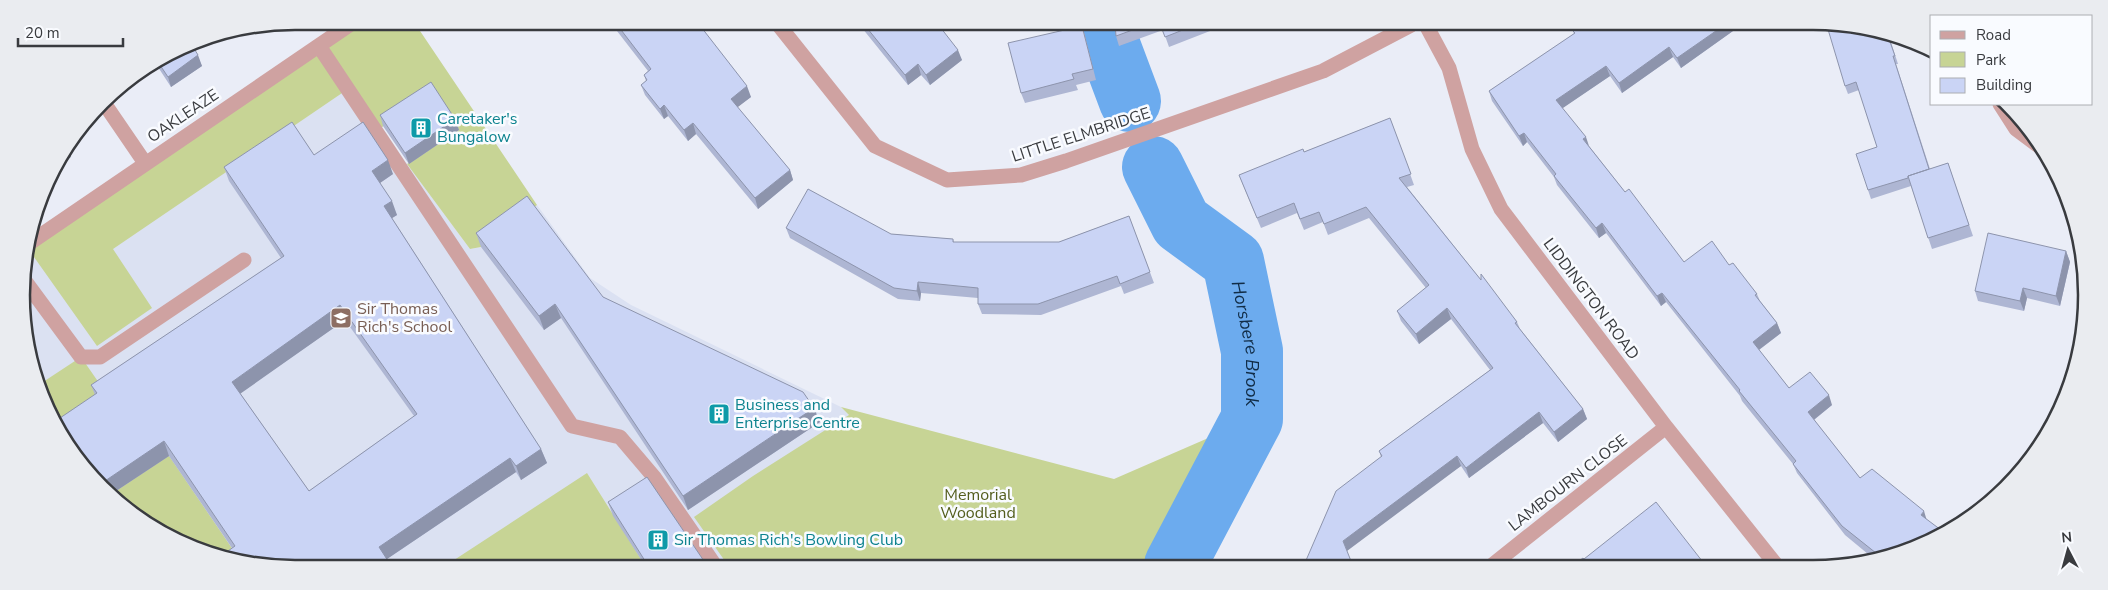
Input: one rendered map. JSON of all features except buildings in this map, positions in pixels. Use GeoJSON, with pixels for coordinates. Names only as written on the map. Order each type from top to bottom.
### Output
{"type":"FeatureCollection","features":[{"type":"Feature","properties":{"kind":"street","name":"OAKLEAZE"},"geometry":{"type":"LineString","coordinates":[[36,238],[343,30]]}},
{"type":"Feature","properties":{"kind":"street","name":"LITTLE ELMBRIDGE"},"geometry":{"type":"LineString","coordinates":[[783,30],[875,146],[947,180],[1021,176],[1323,71],[1401,30]]}},
{"type":"Feature","properties":{"kind":"street","name":"LIDDINGTON ROAD"},"geometry":{"type":"LineString","coordinates":[[1429,30],[1450,68],[1472,149],[1501,209],[1666,427],[1772,560]]}},
{"type":"Feature","properties":{"kind":"street"},"geometry":{"type":"LineString","coordinates":[[319,46],[572,426],[620,437],[654,477],[711,560]]}},
{"type":"Feature","properties":{"kind":"street"},"geometry":{"type":"LineString","coordinates":[[108,108],[145,163]]}},
{"type":"Feature","properties":{"kind":"street"},"geometry":{"type":"LineString","coordinates":[[2007,115],[2016,129],[2023,134]]}},
{"type":"Feature","properties":{"kind":"street"},"geometry":{"type":"LineString","coordinates":[[30,288],[81,357],[100,357],[244,260]]}},
{"type":"Feature","properties":{"kind":"street","name":"LAMBOURN CLOSE"},"geometry":{"type":"LineString","coordinates":[[1499,560],[1666,427]]}},
{"type":"Feature","properties":{"kind":"shaded area","name":"Sir Thomas Rich's School"},"geometry":{"type":"Polygon","coordinates":[[[319,46],[376,131],[382,127],[470,249],[482,247],[537,205],[590,278],[631,305],[841,407],[849,415],[944,560],[295,560],[260,558],[210,546],[178,533],[162,524],[120,494],[96,470],[66,428],[57,412],[44,380],[32,330],[30,295],[32,260],[36,239],[319,46]]]}},
{"type":"Feature","properties":{"kind":"green space"},"geometry":{"type":"Polygon","coordinates":[[[342,30],[419,30],[537,205],[481,247],[470,249],[407,164],[459,130],[434,93],[376,131],[348,89],[113,249],[152,308],[97,346],[33,255],[36,239],[342,30]]]}},
{"type":"Feature","properties":{"kind":"green space"},"geometry":{"type":"Polygon","coordinates":[[[81,357],[106,393],[67,430],[57,412],[44,381],[81,357]]]}},
{"type":"Feature","properties":{"kind":"green space","name":"Memorial Woodland"},"geometry":{"type":"Polygon","coordinates":[[[841,407],[1114,479],[1252,419],[1178,560],[724,560],[694,517],[753,476],[849,415],[841,407]]]}},
{"type":"Feature","properties":{"kind":"green space"},"geometry":{"type":"Polygon","coordinates":[[[163,447],[235,553],[210,546],[178,533],[148,515],[117,491],[144,472],[163,447]]]}},
{"type":"Feature","properties":{"kind":"green space"},"geometry":{"type":"Polygon","coordinates":[[[587,473],[641,560],[454,560],[587,473]]]}},
{"type":"Feature","properties":{"kind":"waterway","name":"Horsbere Brook"},"geometry":{"type":"LineString","coordinates":[[1103,30],[1130,101]]}},
{"type":"Feature","properties":{"kind":"waterway","name":"Horsbere Brook"},"geometry":{"type":"LineString","coordinates":[[1153,167],[1181,223],[1233,261],[1252,351],[1252,419],[1178,560]]}},
{"type":"Feature","properties":{"kind":"place","name":"Caretaker's Bungalow"},"geometry":{"type":"Point","coordinates":[421,128]}},
{"type":"Feature","properties":{"kind":"place","name":"Sir Thomas Rich's School"},"geometry":{"type":"Point","coordinates":[341,318]}},
{"type":"Feature","properties":{"kind":"place","name":"Business and Enterprise Centre"},"geometry":{"type":"Point","coordinates":[719,414]}},
{"type":"Feature","properties":{"kind":"place","name":"Sir Thomas Rich's Bowling Club"},"geometry":{"type":"Point","coordinates":[658,540]}}]}
